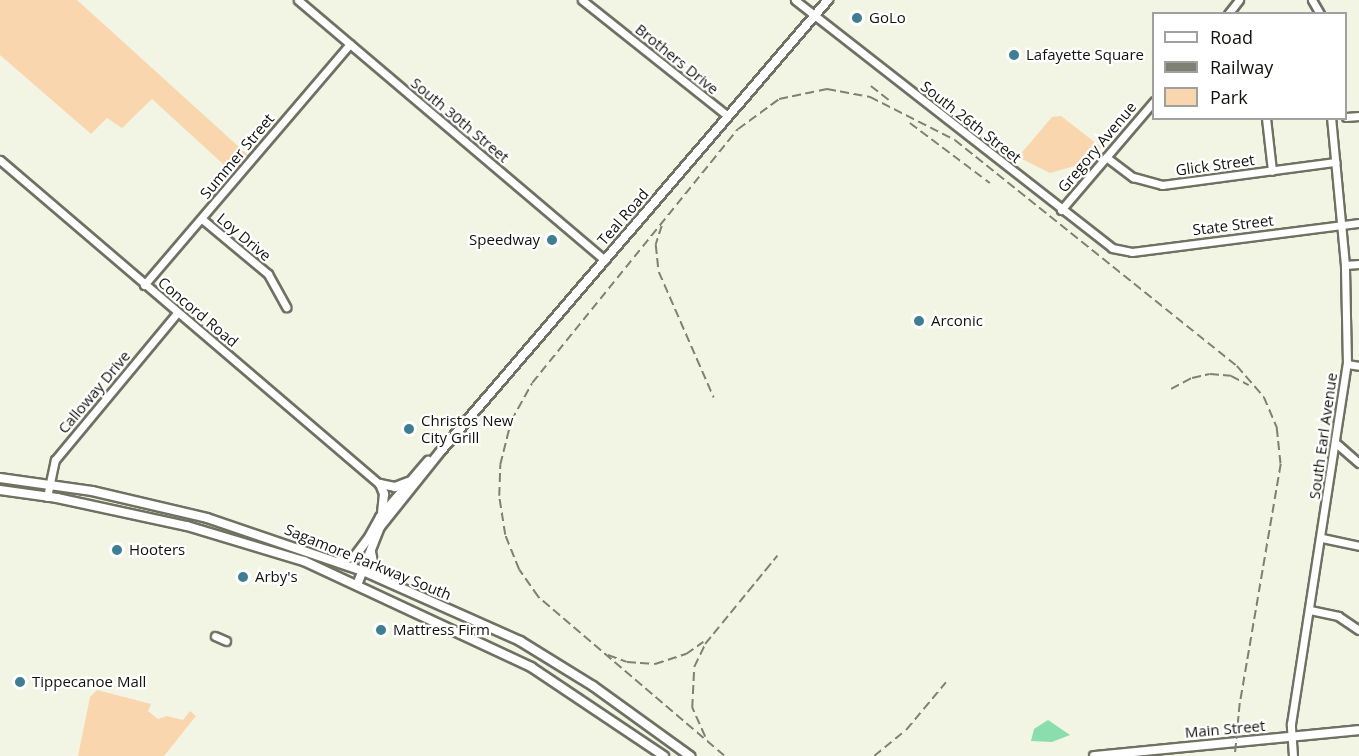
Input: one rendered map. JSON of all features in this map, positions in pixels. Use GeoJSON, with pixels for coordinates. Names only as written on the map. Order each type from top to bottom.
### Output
{"type":"FeatureCollection","features":[{"type":"Feature","properties":{"kind":"main road","name":"Teal Road"},"geometry":{"type":"LineString","coordinates":[[370,541],[440,452],[828,0]]}},
{"type":"Feature","properties":{"kind":"main road","name":"Teal Road"},"geometry":{"type":"LineString","coordinates":[[357,585],[380,516],[410,481],[440,452]]}},
{"type":"Feature","properties":{"kind":"main road","name":"Sagamore Parkway South"},"geometry":{"type":"LineString","coordinates":[[0,478],[49,484],[207,518],[363,571],[520,641],[593,686],[690,756]]}},
{"type":"Feature","properties":{"kind":"main road"},"geometry":{"type":"LineString","coordinates":[[380,516],[385,502],[380,484],[395,487],[410,481]]}},
{"type":"Feature","properties":{"kind":"main road","name":"Sagamore Parkway South"},"geometry":{"type":"LineString","coordinates":[[0,490],[48,497],[187,526],[304,561],[531,667],[664,756]]}},
{"type":"Feature","properties":{"kind":"main road"},"geometry":{"type":"LineString","coordinates":[[335,561],[355,556],[370,541]]}},
{"type":"Feature","properties":{"kind":"main road"},"geometry":{"type":"LineString","coordinates":[[370,541],[374,567],[399,587]]}},
{"type":"Feature","properties":{"kind":"main road","name":"Main Street"},"geometry":{"type":"LineString","coordinates":[[1094,756],[1359,730]]}},
{"type":"Feature","properties":{"kind":"street","name":"South 30th Street"},"geometry":{"type":"LineString","coordinates":[[298,0],[605,260]]}},
{"type":"Feature","properties":{"kind":"street","name":"Brothers Drive"},"geometry":{"type":"LineString","coordinates":[[582,0],[728,116]]}},
{"type":"Feature","properties":{"kind":"street","name":"South 26th Street"},"geometry":{"type":"LineString","coordinates":[[795,0],[1112,248]]}},
{"type":"Feature","properties":{"kind":"street"},"geometry":{"type":"LineString","coordinates":[[1230,12],[1239,0]]}},
{"type":"Feature","properties":{"kind":"street","name":"Summer Street"},"geometry":{"type":"LineString","coordinates":[[144,285],[350,45]]}},
{"type":"Feature","properties":{"kind":"street","name":"Gregory Avenue"},"geometry":{"type":"LineString","coordinates":[[1061,210],[1152,103]]}},
{"type":"Feature","properties":{"kind":"street"},"geometry":{"type":"LineString","coordinates":[[1266,120],[1272,171]]}},
{"type":"Feature","properties":{"kind":"street","name":"South Earl Avenue"},"geometry":{"type":"LineString","coordinates":[[1293,756],[1291,737],[1337,444],[1347,364],[1345,265],[1332,120]]}},
{"type":"Feature","properties":{"kind":"street","name":"Glick Street"},"geometry":{"type":"LineString","coordinates":[[1106,157],[1133,177],[1154,185],[1335,162]]}},
{"type":"Feature","properties":{"kind":"street","name":"Concord Road"},"geometry":{"type":"LineString","coordinates":[[0,160],[380,484]]}},
{"type":"Feature","properties":{"kind":"street","name":"Loy Drive"},"geometry":{"type":"LineString","coordinates":[[202,219],[268,274],[286,307]]}},
{"type":"Feature","properties":{"kind":"street","name":"State Street"},"geometry":{"type":"LineString","coordinates":[[1112,248],[1132,252],[1359,223]]}},
{"type":"Feature","properties":{"kind":"street"},"geometry":{"type":"LineString","coordinates":[[1345,265],[1359,264]]}},
{"type":"Feature","properties":{"kind":"street","name":"Calloway Drive"},"geometry":{"type":"LineString","coordinates":[[48,497],[55,460],[178,312]]}},
{"type":"Feature","properties":{"kind":"street"},"geometry":{"type":"LineString","coordinates":[[1347,364],[1359,366]]}},
{"type":"Feature","properties":{"kind":"street"},"geometry":{"type":"LineString","coordinates":[[1337,444],[1359,463]]}},
{"type":"Feature","properties":{"kind":"street"},"geometry":{"type":"LineString","coordinates":[[1322,538],[1359,546]]}},
{"type":"Feature","properties":{"kind":"street"},"geometry":{"type":"LineString","coordinates":[[1310,610],[1338,616],[1359,630]]}},
{"type":"Feature","properties":{"kind":"street"},"geometry":{"type":"LineString","coordinates":[[215,636],[226,641]]}},
{"type":"Feature","properties":{"kind":"green space"},"geometry":{"type":"Polygon","coordinates":[[[0,0],[77,0],[249,156],[234,174],[152,99],[122,128],[107,118],[91,134],[0,55],[0,0]]]}},
{"type":"Feature","properties":{"kind":"green space"},"geometry":{"type":"Polygon","coordinates":[[[1061,116],[1101,147],[1085,163],[1050,173],[1018,157],[1052,117],[1061,116]]]}},
{"type":"Feature","properties":{"kind":"green space"},"geometry":{"type":"Polygon","coordinates":[[[97,690],[151,704],[148,711],[158,719],[167,716],[183,720],[190,711],[196,716],[164,756],[78,756],[90,697],[97,690]]]}},
{"type":"Feature","properties":{"kind":"shaded area"},"geometry":{"type":"Polygon","coordinates":[[[1048,720],[1070,735],[1052,742],[1031,741],[1034,729],[1048,720]]]}},
{"type":"Feature","properties":{"kind":"railway"},"geometry":{"type":"LineString","coordinates":[[871,86],[890,101]]}},
{"type":"Feature","properties":{"kind":"railway"},"geometry":{"type":"LineString","coordinates":[[724,756],[538,597],[519,570],[505,535],[499,496],[500,465],[511,421],[532,383],[738,129],[779,99],[827,89],[870,97],[955,140],[1237,366],[1264,397],[1277,428],[1281,464],[1240,703],[1235,756]]}},
{"type":"Feature","properties":{"kind":"railway"},"geometry":{"type":"LineString","coordinates":[[910,123],[990,183]]}},
{"type":"Feature","properties":{"kind":"railway"},"geometry":{"type":"LineString","coordinates":[[662,226],[656,245],[659,272],[714,398]]}},
{"type":"Feature","properties":{"kind":"railway"},"geometry":{"type":"LineString","coordinates":[[1171,389],[1192,378],[1210,374],[1231,376],[1249,385]]}},
{"type":"Feature","properties":{"kind":"railway"},"geometry":{"type":"LineString","coordinates":[[705,737],[692,708],[694,667],[705,644],[777,556]]}},
{"type":"Feature","properties":{"kind":"railway"},"geometry":{"type":"LineString","coordinates":[[608,655],[627,662],[655,664],[686,654],[703,642]]}},
{"type":"Feature","properties":{"kind":"railway"},"geometry":{"type":"LineString","coordinates":[[874,756],[906,730],[946,682]]}},
{"type":"Feature","properties":{"kind":"place","name":"GoLo"},"geometry":{"type":"Point","coordinates":[857,18]}},
{"type":"Feature","properties":{"kind":"place","name":"Lafayette Square"},"geometry":{"type":"Point","coordinates":[1014,55]}},
{"type":"Feature","properties":{"kind":"place","name":"Speedway"},"geometry":{"type":"Point","coordinates":[552,240]}},
{"type":"Feature","properties":{"kind":"place","name":"Arconic"},"geometry":{"type":"Point","coordinates":[919,321]}},
{"type":"Feature","properties":{"kind":"place","name":"Christos New City Grill"},"geometry":{"type":"Point","coordinates":[409,429]}},
{"type":"Feature","properties":{"kind":"place","name":"Hooters"},"geometry":{"type":"Point","coordinates":[117,550]}},
{"type":"Feature","properties":{"kind":"place","name":"Arby's"},"geometry":{"type":"Point","coordinates":[243,577]}},
{"type":"Feature","properties":{"kind":"place","name":"Mattress Firm"},"geometry":{"type":"Point","coordinates":[381,630]}},
{"type":"Feature","properties":{"kind":"place","name":"Tippecanoe Mall"},"geometry":{"type":"Point","coordinates":[20,682]}}]}
